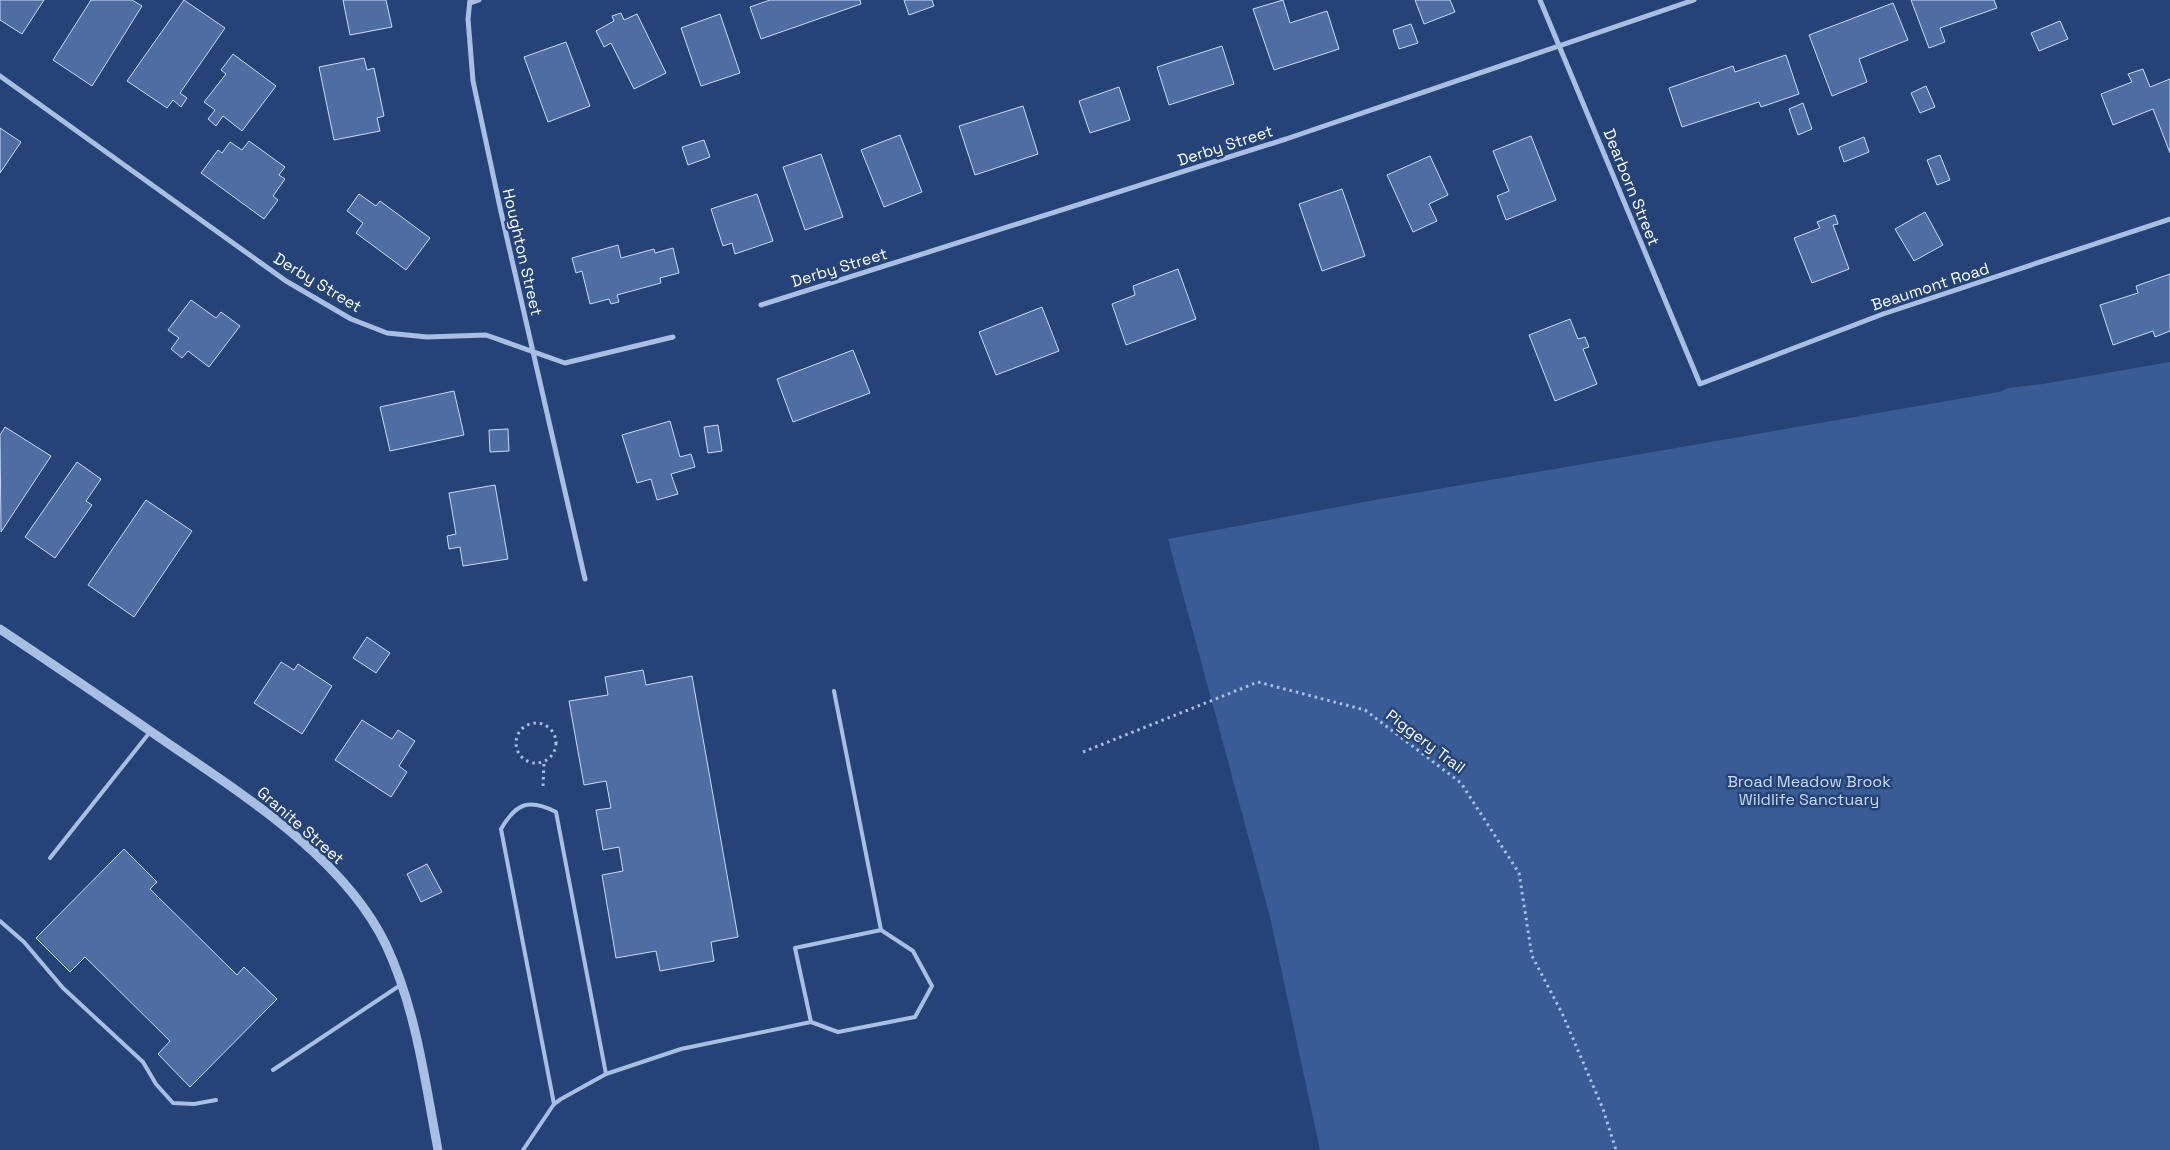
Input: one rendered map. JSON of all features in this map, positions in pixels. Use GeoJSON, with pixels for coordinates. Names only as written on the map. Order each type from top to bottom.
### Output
{"type":"FeatureCollection","features":[{"type":"Feature","properties":{"kind":"street"},"geometry":{"type":"LineString","coordinates":[[470,2],[479,0]]}},
{"type":"Feature","properties":{"kind":"street","name":"Dearborn Street"},"geometry":{"type":"LineString","coordinates":[[1540,0],[1700,384]]}},
{"type":"Feature","properties":{"kind":"street","name":"Derby Street"},"geometry":{"type":"LineString","coordinates":[[761,305],[1286,139],[1694,0]]}},
{"type":"Feature","properties":{"kind":"street","name":"Houghton Street"},"geometry":{"type":"LineString","coordinates":[[470,2],[468,19],[473,80],[532,352],[585,579]]}},
{"type":"Feature","properties":{"kind":"street","name":"Derby Street"},"geometry":{"type":"LineString","coordinates":[[0,76],[286,281],[351,319],[387,333],[426,337],[486,335],[565,363],[673,337]]}},
{"type":"Feature","properties":{"kind":"street","name":"Beaumont Road"},"geometry":{"type":"LineString","coordinates":[[1700,384],[1882,314],[2170,219]]}},
{"type":"Feature","properties":{"kind":"street","name":"Granite Street"},"geometry":{"type":"LineString","coordinates":[[0,628],[247,797],[330,867],[359,901],[385,944],[402,984],[421,1058],[438,1150]]}},
{"type":"Feature","properties":{"kind":"lane"},"geometry":{"type":"LineString","coordinates":[[834,691],[881,930]]}},
{"type":"Feature","properties":{"kind":"lane"},"geometry":{"type":"LineString","coordinates":[[50,858],[151,731]]}},
{"type":"Feature","properties":{"kind":"lane"},"geometry":{"type":"LineString","coordinates":[[554,1104],[501,829],[510,814],[524,805],[541,804],[556,812],[606,1074]]}},
{"type":"Feature","properties":{"kind":"lane"},"geometry":{"type":"LineString","coordinates":[[0,921],[24,942],[63,988],[143,1062],[156,1084],[172,1103],[194,1104],[216,1100]]}},
{"type":"Feature","properties":{"kind":"lane"},"geometry":{"type":"LineString","coordinates":[[523,1150],[554,1104],[606,1074],[681,1049],[811,1022],[838,1032],[915,1018],[932,986],[913,951],[881,930],[795,948],[811,1022]]}},
{"type":"Feature","properties":{"kind":"lane"},"geometry":{"type":"LineString","coordinates":[[273,1070],[402,984]]}},
{"type":"Feature","properties":{"kind":"path","name":"Piggery Trail"},"geometry":{"type":"LineString","coordinates":[[1083,752],[1258,682],[1365,710],[1462,783],[1519,873],[1532,956],[1573,1039],[1603,1109],[1616,1150]]}},
{"type":"Feature","properties":{"kind":"path"},"geometry":{"type":"LineString","coordinates":[[527,725],[546,725],[555,735],[556,747],[550,759],[544,762],[530,763],[519,754],[516,741],[518,734],[527,725]]}},
{"type":"Feature","properties":{"kind":"path"},"geometry":{"type":"LineString","coordinates":[[541,804],[545,772],[544,762]]}},
{"type":"Feature","properties":{"kind":"green space","name":"Broad Meadow Brook Wildlife Sanctuary"},"geometry":{"type":"Polygon","coordinates":[[[2170,362],[2170,1150],[1320,1150],[1270,917],[1168,539],[1375,500],[1999,392],[2008,388],[2043,384],[2170,362]]]}},
{"type":"Feature","properties":{"kind":"building"},"geometry":{"type":"Polygon","coordinates":[[[0,0],[44,0],[22,34],[0,20],[0,0]]]}},
{"type":"Feature","properties":{"kind":"building"},"geometry":{"type":"Polygon","coordinates":[[[91,0],[132,0],[142,6],[92,86],[53,60],[91,0]]]}},
{"type":"Feature","properties":{"kind":"building"},"geometry":{"type":"Polygon","coordinates":[[[184,0],[225,28],[180,93],[187,98],[181,107],[173,100],[167,108],[127,81],[184,0]]]}},
{"type":"Feature","properties":{"kind":"building"},"geometry":{"type":"Polygon","coordinates":[[[343,0],[386,0],[392,27],[350,35],[343,0]]]}},
{"type":"Feature","properties":{"kind":"building"},"geometry":{"type":"Polygon","coordinates":[[[770,0],[860,0],[861,4],[761,39],[750,7],[770,0]]]}},
{"type":"Feature","properties":{"kind":"building"},"geometry":{"type":"Polygon","coordinates":[[[904,0],[932,0],[934,6],[909,15],[904,0]]]}},
{"type":"Feature","properties":{"kind":"building"},"geometry":{"type":"Polygon","coordinates":[[[1283,0],[1290,23],[1327,11],[1339,49],[1274,70],[1253,9],[1283,0]]]}},
{"type":"Feature","properties":{"kind":"building"},"geometry":{"type":"Polygon","coordinates":[[[1415,0],[1450,0],[1455,12],[1424,24],[1415,0]]]}},
{"type":"Feature","properties":{"kind":"building"},"geometry":{"type":"Polygon","coordinates":[[[1911,0],[1994,0],[1997,8],[1940,28],[1945,42],[1929,48],[1911,0]]]}},
{"type":"Feature","properties":{"kind":"building"},"geometry":{"type":"Polygon","coordinates":[[[1893,3],[1908,40],[1859,59],[1867,82],[1832,96],[1809,35],[1893,3]]]}},
{"type":"Feature","properties":{"kind":"building"},"geometry":{"type":"Polygon","coordinates":[[[621,13],[624,20],[637,14],[666,73],[634,89],[611,43],[604,47],[596,31],[614,21],[612,16],[621,13]]]}},
{"type":"Feature","properties":{"kind":"building"},"geometry":{"type":"Polygon","coordinates":[[[720,14],[740,73],[701,86],[681,28],[720,14]]]}},
{"type":"Feature","properties":{"kind":"building"},"geometry":{"type":"Polygon","coordinates":[[[2060,21],[2068,39],[2039,51],[2031,33],[2060,21]]]}},
{"type":"Feature","properties":{"kind":"building"},"geometry":{"type":"Polygon","coordinates":[[[1411,24],[1418,43],[1399,49],[1393,30],[1411,24]]]}},
{"type":"Feature","properties":{"kind":"building"},"geometry":{"type":"Polygon","coordinates":[[[566,42],[590,106],[548,122],[524,57],[566,42]]]}},
{"type":"Feature","properties":{"kind":"building"},"geometry":{"type":"Polygon","coordinates":[[[1222,46],[1234,84],[1169,105],[1157,67],[1222,46]]]}},
{"type":"Feature","properties":{"kind":"building"},"geometry":{"type":"Polygon","coordinates":[[[233,54],[276,86],[242,131],[223,116],[216,126],[208,119],[215,110],[204,102],[226,74],[221,70],[233,54]]]}},
{"type":"Feature","properties":{"kind":"building"},"geometry":{"type":"Polygon","coordinates":[[[1786,55],[1799,94],[1761,107],[1759,102],[1682,127],[1669,88],[1733,66],[1735,72],[1786,55]]]}},
{"type":"Feature","properties":{"kind":"building"},"geometry":{"type":"Polygon","coordinates":[[[364,58],[367,70],[374,68],[384,116],[377,118],[380,131],[334,140],[319,67],[364,58]]]}},
{"type":"Feature","properties":{"kind":"building"},"geometry":{"type":"Polygon","coordinates":[[[2143,69],[2150,87],[2170,79],[2170,153],[2153,109],[2113,125],[2101,94],[2132,82],[2128,74],[2143,69]]]}},
{"type":"Feature","properties":{"kind":"building"},"geometry":{"type":"Polygon","coordinates":[[[1926,86],[1935,107],[1920,113],[1911,93],[1926,86]]]}},
{"type":"Feature","properties":{"kind":"building"},"geometry":{"type":"Polygon","coordinates":[[[1119,87],[1130,120],[1090,133],[1079,101],[1119,87]]]}},
{"type":"Feature","properties":{"kind":"building"},"geometry":{"type":"Polygon","coordinates":[[[1803,103],[1812,129],[1798,135],[1789,109],[1803,103]]]}},
{"type":"Feature","properties":{"kind":"building"},"geometry":{"type":"Polygon","coordinates":[[[1023,106],[1038,154],[975,175],[959,126],[1023,106]]]}},
{"type":"Feature","properties":{"kind":"building"},"geometry":{"type":"Polygon","coordinates":[[[0,128],[21,142],[0,173],[0,128]]]}},
{"type":"Feature","properties":{"kind":"building"},"geometry":{"type":"Polygon","coordinates":[[[900,135],[922,192],[884,207],[861,150],[900,135]]]}},
{"type":"Feature","properties":{"kind":"building"},"geometry":{"type":"Polygon","coordinates":[[[1531,136],[1556,200],[1506,220],[1497,196],[1509,191],[1493,151],[1531,136]]]}},
{"type":"Feature","properties":{"kind":"building"},"geometry":{"type":"Polygon","coordinates":[[[1864,137],[1869,152],[1844,162],[1839,147],[1864,137]]]}},
{"type":"Feature","properties":{"kind":"building"},"geometry":{"type":"Polygon","coordinates":[[[704,140],[710,157],[688,165],[682,147],[704,140]]]}},
{"type":"Feature","properties":{"kind":"building"},"geometry":{"type":"Polygon","coordinates":[[[249,141],[285,167],[279,175],[285,179],[273,196],[278,200],[264,219],[201,173],[218,150],[222,153],[230,142],[242,150],[249,141]]]}},
{"type":"Feature","properties":{"kind":"building"},"geometry":{"type":"Polygon","coordinates":[[[821,154],[843,217],[805,230],[783,167],[821,154]]]}},
{"type":"Feature","properties":{"kind":"building"},"geometry":{"type":"Polygon","coordinates":[[[1940,155],[1950,180],[1937,185],[1927,160],[1940,155]]]}},
{"type":"Feature","properties":{"kind":"building"},"geometry":{"type":"Polygon","coordinates":[[[1430,156],[1448,195],[1429,204],[1437,221],[1413,232],[1387,175],[1430,156]]]}},
{"type":"Feature","properties":{"kind":"building"},"geometry":{"type":"Polygon","coordinates":[[[1342,189],[1365,256],[1322,271],[1299,204],[1342,189]]]}},
{"type":"Feature","properties":{"kind":"building"},"geometry":{"type":"Polygon","coordinates":[[[359,194],[376,206],[380,201],[430,238],[406,270],[356,233],[363,223],[347,211],[359,194]]]}},
{"type":"Feature","properties":{"kind":"building"},"geometry":{"type":"Polygon","coordinates":[[[757,194],[773,241],[735,254],[732,243],[723,246],[711,209],[757,194]]]}},
{"type":"Feature","properties":{"kind":"building"},"geometry":{"type":"Polygon","coordinates":[[[1925,212],[1943,245],[1914,261],[1895,229],[1925,212]]]}},
{"type":"Feature","properties":{"kind":"building"},"geometry":{"type":"Polygon","coordinates":[[[1835,215],[1838,224],[1833,225],[1849,269],[1812,283],[1794,238],[1820,228],[1817,222],[1835,215]]]}},
{"type":"Feature","properties":{"kind":"building"},"geometry":{"type":"Polygon","coordinates":[[[618,245],[621,258],[654,249],[655,253],[673,248],[679,273],[660,278],[661,283],[617,295],[619,302],[611,304],[609,299],[590,304],[582,271],[576,273],[572,258],[618,245]]]}},
{"type":"Feature","properties":{"kind":"building"},"geometry":{"type":"Polygon","coordinates":[[[1178,269],[1196,319],[1126,345],[1112,304],[1135,295],[1133,286],[1178,269]]]}},
{"type":"Feature","properties":{"kind":"building"},"geometry":{"type":"Polygon","coordinates":[[[2170,274],[2170,331],[2155,337],[2153,331],[2113,345],[2100,305],[2138,293],[2136,286],[2170,274]]]}},
{"type":"Feature","properties":{"kind":"building"},"geometry":{"type":"Polygon","coordinates":[[[191,300],[216,318],[221,312],[240,326],[209,367],[188,351],[182,358],[171,349],[179,338],[168,330],[191,300]]]}},
{"type":"Feature","properties":{"kind":"building"},"geometry":{"type":"Polygon","coordinates":[[[1042,307],[1059,351],[996,375],[979,332],[1042,307]]]}},
{"type":"Feature","properties":{"kind":"building"},"geometry":{"type":"Polygon","coordinates":[[[1570,319],[1578,339],[1585,337],[1589,347],[1583,349],[1597,384],[1555,401],[1529,335],[1570,319]]]}},
{"type":"Feature","properties":{"kind":"building"},"geometry":{"type":"Polygon","coordinates":[[[853,350],[870,393],[793,422],[777,379],[853,350]]]}},
{"type":"Feature","properties":{"kind":"building"},"geometry":{"type":"Polygon","coordinates":[[[454,391],[464,435],[390,451],[380,407],[454,391]]]}},
{"type":"Feature","properties":{"kind":"building"},"geometry":{"type":"Polygon","coordinates":[[[670,421],[680,457],[691,454],[695,467],[671,474],[678,494],[657,500],[651,479],[637,483],[622,435],[670,421]]]}},
{"type":"Feature","properties":{"kind":"building"},"geometry":{"type":"Polygon","coordinates":[[[718,425],[722,451],[708,453],[704,427],[718,425]]]}},
{"type":"Feature","properties":{"kind":"building"},"geometry":{"type":"Polygon","coordinates":[[[5,427],[51,456],[1,532],[0,435],[5,427]]]}},
{"type":"Feature","properties":{"kind":"building"},"geometry":{"type":"Polygon","coordinates":[[[508,429],[509,451],[490,452],[489,430],[508,429]]]}},
{"type":"Feature","properties":{"kind":"building"},"geometry":{"type":"Polygon","coordinates":[[[77,462],[101,479],[86,501],[92,505],[55,558],[25,537],[77,462]]]}},
{"type":"Feature","properties":{"kind":"building"},"geometry":{"type":"Polygon","coordinates":[[[495,485],[508,559],[463,566],[460,547],[449,549],[447,536],[456,534],[449,493],[495,485]]]}},
{"type":"Feature","properties":{"kind":"building"},"geometry":{"type":"Polygon","coordinates":[[[146,500],[192,531],[134,617],[88,585],[146,500]]]}},
{"type":"Feature","properties":{"kind":"building"},"geometry":{"type":"Polygon","coordinates":[[[367,637],[390,653],[376,673],[353,658],[367,637]]]}},
{"type":"Feature","properties":{"kind":"building"},"geometry":{"type":"Polygon","coordinates":[[[281,662],[294,670],[298,664],[332,686],[302,734],[254,703],[281,662]]]}},
{"type":"Feature","properties":{"kind":"building"},"geometry":{"type":"Polygon","coordinates":[[[643,670],[646,685],[692,676],[738,937],[711,942],[714,961],[660,971],[656,951],[616,958],[602,875],[623,871],[619,847],[603,850],[596,810],[611,808],[606,781],[584,785],[569,701],[608,695],[605,677],[643,670]]]}},
{"type":"Feature","properties":{"kind":"building"},"geometry":{"type":"Polygon","coordinates":[[[362,720],[392,739],[398,730],[415,741],[399,766],[407,772],[391,797],[335,760],[362,720]]]}},
{"type":"Feature","properties":{"kind":"building"},"geometry":{"type":"Polygon","coordinates":[[[124,849],[157,882],[150,889],[237,975],[244,967],[277,999],[190,1087],[158,1054],[170,1041],[85,957],[70,972],[36,938],[124,849]]]}},
{"type":"Feature","properties":{"kind":"building"},"geometry":{"type":"Polygon","coordinates":[[[427,864],[442,892],[421,902],[407,874],[427,864]]]}}]}
